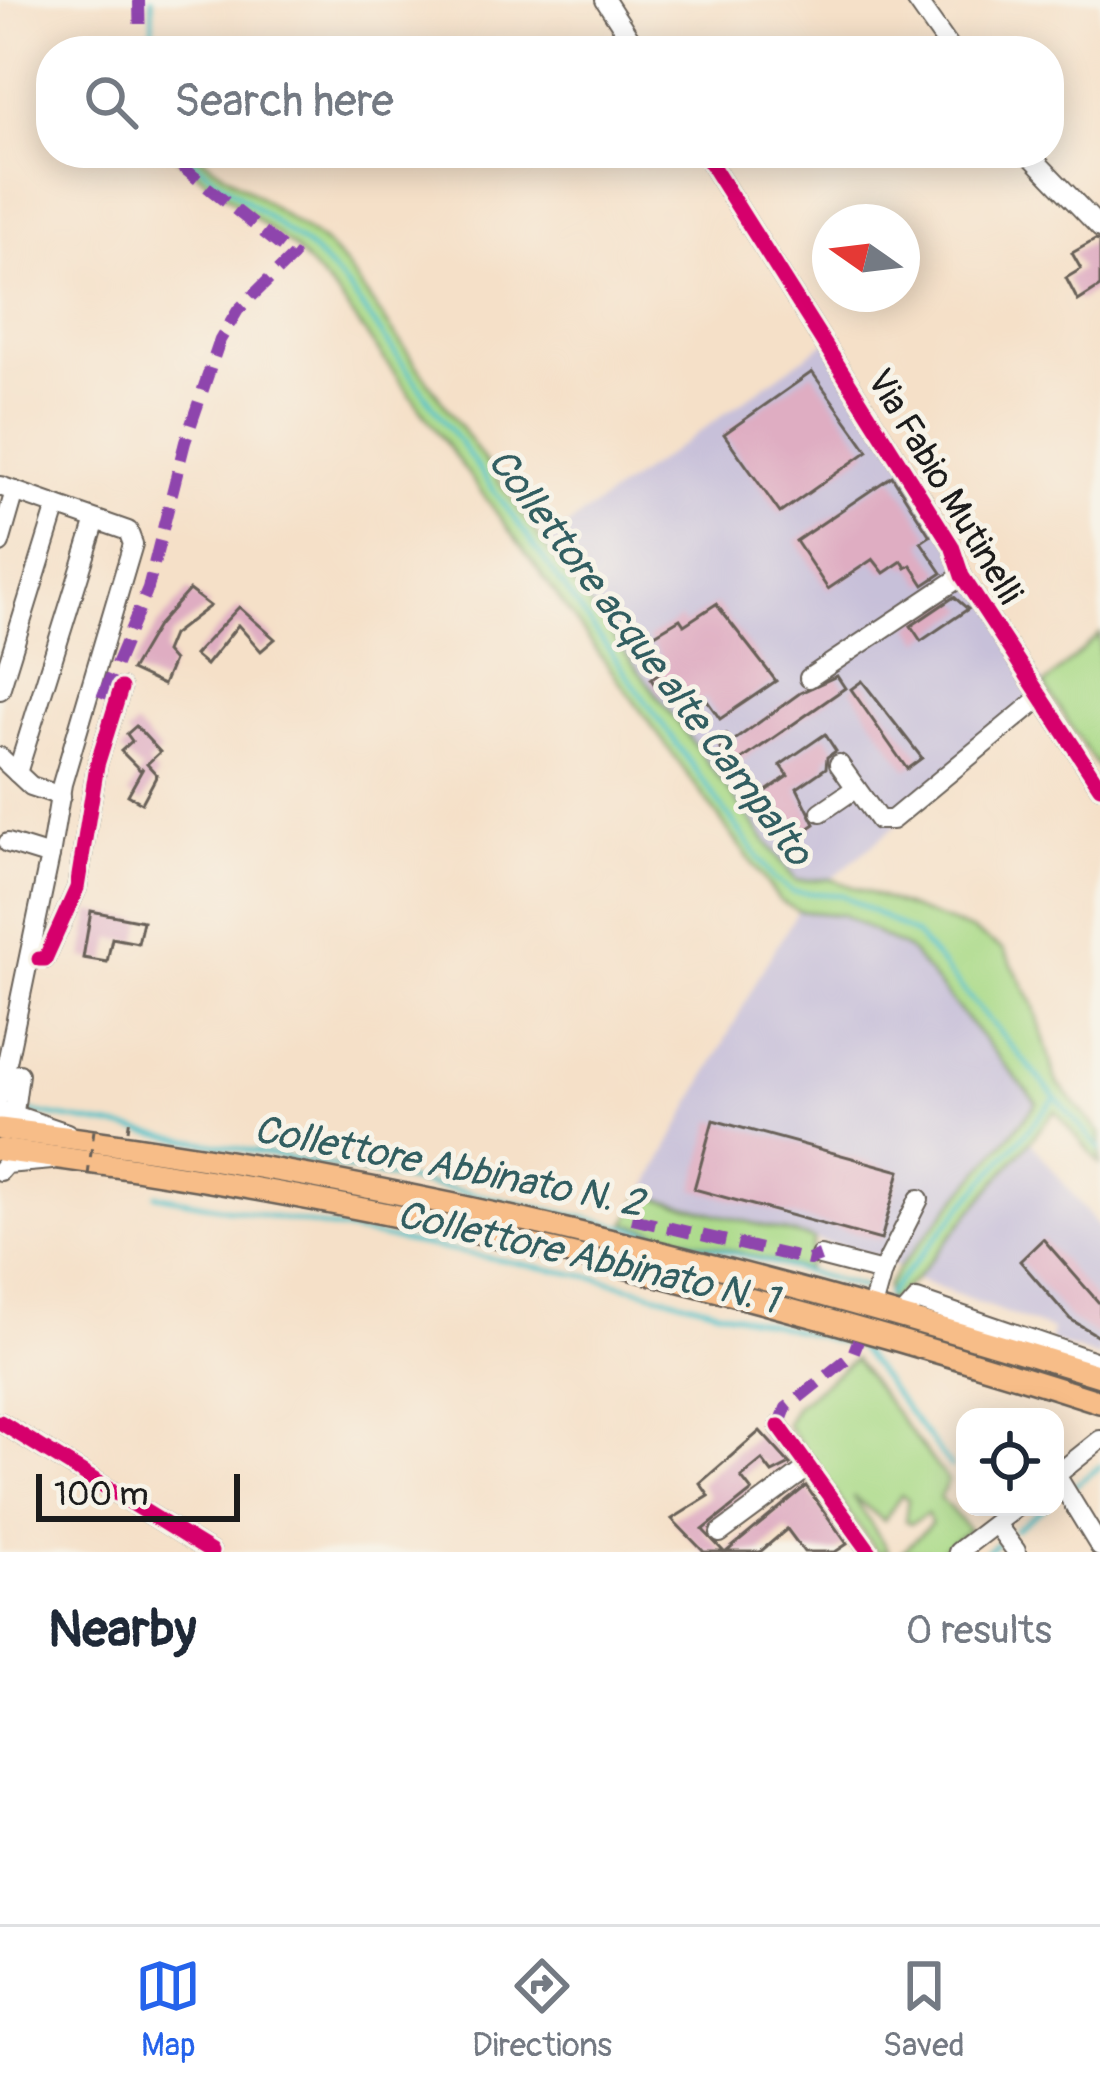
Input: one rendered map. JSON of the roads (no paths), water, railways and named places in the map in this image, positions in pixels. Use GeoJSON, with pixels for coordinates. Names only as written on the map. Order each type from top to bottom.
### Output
{"type":"FeatureCollection","features":[{"type":"Feature","properties":{"kind":"main road"},"geometry":{"type":"LineString","coordinates":[[6,1122],[447,1204],[1032,1348],[1100,1376]]}},
{"type":"Feature","properties":{"kind":"main road"},"geometry":{"type":"LineString","coordinates":[[0,1150],[287,1194],[585,1255],[850,1324],[1094,1401]]}},
{"type":"Feature","properties":{"kind":"street"},"geometry":{"type":"LineString","coordinates":[[604,0],[628,36]]}},
{"type":"Feature","properties":{"kind":"street"},"geometry":{"type":"LineString","coordinates":[[916,0],[941,36]]}},
{"type":"Feature","properties":{"kind":"street","name":"Via Fabio Mutinelli"},"geometry":{"type":"LineString","coordinates":[[713,168],[952,546],[962,576],[1100,787]]}},
{"type":"Feature","properties":{"kind":"street"},"geometry":{"type":"LineString","coordinates":[[1042,168],[1100,228]]}},
{"type":"Feature","properties":{"kind":"street"},"geometry":{"type":"LineString","coordinates":[[0,543],[8,489],[128,532],[133,544],[61,796],[6,1122]]}},
{"type":"Feature","properties":{"kind":"street"},"geometry":{"type":"LineString","coordinates":[[0,690],[57,506]]}},
{"type":"Feature","properties":{"kind":"street"},"geometry":{"type":"LineString","coordinates":[[17,773],[96,520]]}},
{"type":"Feature","properties":{"kind":"street","name":"Via Fabio Mutinelli"},"geometry":{"type":"LineString","coordinates":[[809,678],[962,576]]}},
{"type":"Feature","properties":{"kind":"street"},"geometry":{"type":"LineString","coordinates":[[36,958],[45,959],[76,888],[97,765],[121,688]]}},
{"type":"Feature","properties":{"kind":"street"},"geometry":{"type":"LineString","coordinates":[[839,764],[879,820],[897,818],[1041,697]]}},
{"type":"Feature","properties":{"kind":"street"},"geometry":{"type":"LineString","coordinates":[[0,757],[31,786],[61,796]]}},
{"type":"Feature","properties":{"kind":"street"},"geometry":{"type":"LineString","coordinates":[[821,812],[856,788]]}},
{"type":"Feature","properties":{"kind":"street"},"geometry":{"type":"LineString","coordinates":[[8,843],[50,856]]}},
{"type":"Feature","properties":{"kind":"street"},"geometry":{"type":"LineString","coordinates":[[0,1096],[36,958]]}},
{"type":"Feature","properties":{"kind":"street"},"geometry":{"type":"LineString","coordinates":[[0,1171],[5,1164],[63,1158]]}},
{"type":"Feature","properties":{"kind":"street"},"geometry":{"type":"LineString","coordinates":[[872,1308],[882,1272],[920,1199]]}},
{"type":"Feature","properties":{"kind":"street"},"geometry":{"type":"LineString","coordinates":[[820,1256],[882,1272]]}},
{"type":"Feature","properties":{"kind":"street"},"geometry":{"type":"LineString","coordinates":[[1032,1348],[1100,1363]]}},
{"type":"Feature","properties":{"kind":"street"},"geometry":{"type":"LineString","coordinates":[[0,1422],[211,1552]]}},
{"type":"Feature","properties":{"kind":"street"},"geometry":{"type":"LineString","coordinates":[[779,1426],[870,1552]]}},
{"type":"Feature","properties":{"kind":"street"},"geometry":{"type":"LineString","coordinates":[[1064,1469],[1100,1440]]}},
{"type":"Feature","properties":{"kind":"street"},"geometry":{"type":"LineString","coordinates":[[720,1533],[809,1467]]}},
{"type":"Feature","properties":{"kind":"street"},"geometry":{"type":"LineString","coordinates":[[1064,1489],[1100,1547]]}},
{"type":"Feature","properties":{"kind":"street"},"geometry":{"type":"LineString","coordinates":[[958,1552],[1005,1516]]}},
{"type":"Feature","properties":{"kind":"street"},"geometry":{"type":"LineString","coordinates":[[996,1524],[1016,1552]]}},
{"type":"Feature","properties":{"kind":"waterway","name":"Collettore acque alte Campalto"},"geometry":{"type":"LineString","coordinates":[[152,0],[153,36]]}},
{"type":"Feature","properties":{"kind":"waterway","name":"Collettore acque alte Campalto"},"geometry":{"type":"LineString","coordinates":[[203,168],[314,252],[349,289],[774,879],[793,892],[842,895],[915,934],[1100,1149]]}},
{"type":"Feature","properties":{"kind":"waterway","name":"Collettore Abbinato N. 2"},"geometry":{"type":"LineString","coordinates":[[887,1295],[1055,1098]]}},
{"type":"Feature","properties":{"kind":"waterway","name":"Collettore Abbinato N. 2"},"geometry":{"type":"LineString","coordinates":[[32,1112],[554,1211],[864,1288]]}},
{"type":"Feature","properties":{"kind":"waterway","name":"Collettore Abbinato N. 1"},"geometry":{"type":"LineString","coordinates":[[156,1195],[596,1278],[858,1347],[951,1467]]}},
{"type":"Feature","properties":{"kind":"waterway","name":"Collettore acque alte Campalto"},"geometry":{"type":"LineString","coordinates":[[1074,1486],[1100,1466]]}},
{"type":"Feature","properties":{"kind":"waterway","name":"Collettore acque alte Campalto"},"geometry":{"type":"LineString","coordinates":[[1015,1530],[1034,1516]]}},
{"type":"Feature","properties":{"kind":"waterway","name":"Collettore acque alte Campalto"},"geometry":{"type":"LineString","coordinates":[[986,1552],[997,1544]]}}]}
